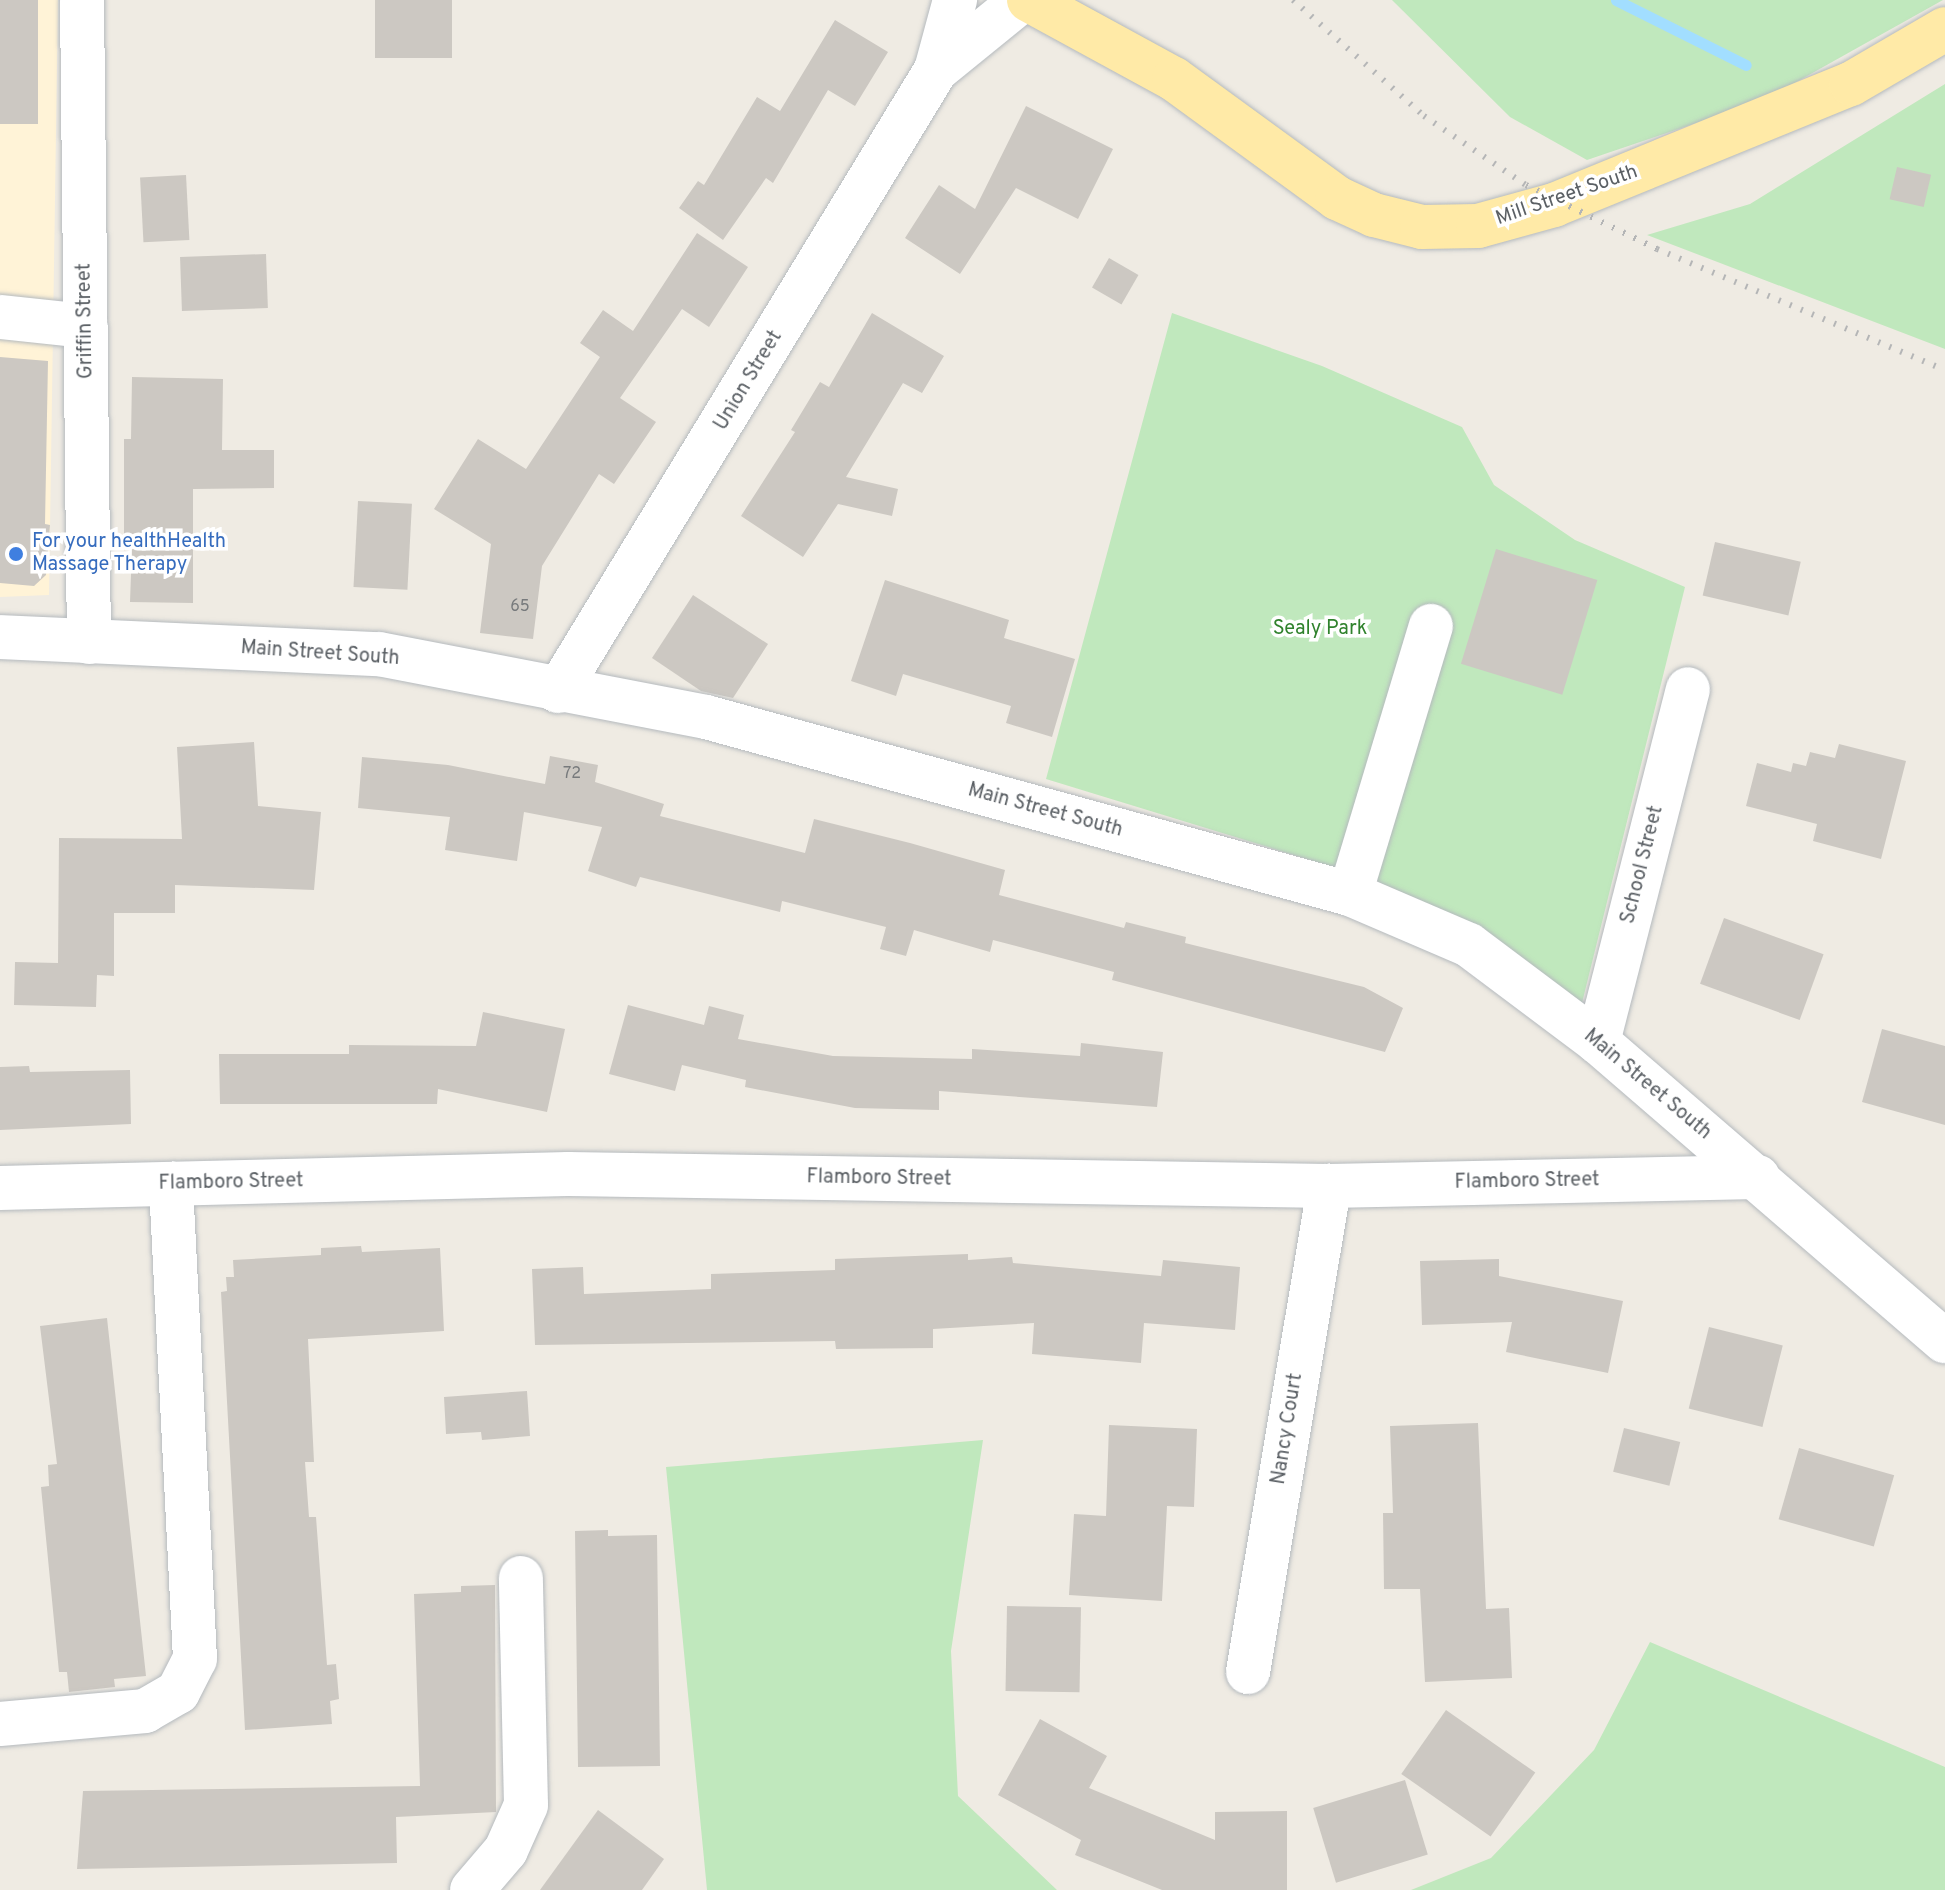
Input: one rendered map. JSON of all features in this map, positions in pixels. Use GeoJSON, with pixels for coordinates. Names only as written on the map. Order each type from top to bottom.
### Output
{"type":"FeatureCollection","features":[{"type":"Feature","properties":{"kind":"main road","name":"Mill Street South"},"geometry":{"type":"LineString","coordinates":[[1029,0],[1174,79],[1337,198],[1374,215],[1422,227],[1478,226],[1554,205],[1851,84],[1945,29]]}},
{"type":"Feature","properties":{"kind":"street","name":"Griffin Street"},"geometry":{"type":"LineString","coordinates":[[82,0],[89,642]]}},
{"type":"Feature","properties":{"kind":"street","name":"Union Street"},"geometry":{"type":"LineString","coordinates":[[558,691],[936,70],[955,0]]}},
{"type":"Feature","properties":{"kind":"street","name":"Union Street"},"geometry":{"type":"LineString","coordinates":[[936,70],[1022,0]]}},
{"type":"Feature","properties":{"kind":"street"},"geometry":{"type":"LineString","coordinates":[[0,317],[86,326]]}},
{"type":"Feature","properties":{"kind":"street"},"geometry":{"type":"LineString","coordinates":[[1350,894],[1431,626]]}},
{"type":"Feature","properties":{"kind":"street","name":"Main Street South"},"geometry":{"type":"LineString","coordinates":[[0,637],[379,654],[558,691],[706,717],[1350,894],[1469,945],[1598,1042],[1945,1341]]}},
{"type":"Feature","properties":{"kind":"street","name":"School Street"},"geometry":{"type":"LineString","coordinates":[[1598,1042],[1688,689]]}},
{"type":"Feature","properties":{"kind":"street","name":"Flamboro Street"},"geometry":{"type":"LineString","coordinates":[[0,1188],[568,1174],[1329,1186],[1758,1177]]}},
{"type":"Feature","properties":{"kind":"street"},"geometry":{"type":"LineString","coordinates":[[0,1724],[145,1711],[178,1692],[195,1659],[171,1184]]}},
{"type":"Feature","properties":{"kind":"street","name":"Nancy Court"},"geometry":{"type":"LineString","coordinates":[[1248,1672],[1329,1186]]}},
{"type":"Feature","properties":{"kind":"street"},"geometry":{"type":"LineString","coordinates":[[472,1890],[506,1850],[526,1805],[521,1578]]}},
{"type":"Feature","properties":{"kind":"shaded area"},"geometry":{"type":"Polygon","coordinates":[[[0,0],[58,0],[49,595],[0,597],[0,0]]]}},
{"type":"Feature","properties":{"kind":"green space"},"geometry":{"type":"Polygon","coordinates":[[[1392,0],[1943,0],[1764,100],[1587,160],[1510,117],[1392,0]]]}},
{"type":"Feature","properties":{"kind":"green space"},"geometry":{"type":"Polygon","coordinates":[[[1945,84],[1945,349],[1647,235],[1750,204],[1945,84]]]}},
{"type":"Feature","properties":{"kind":"green space","name":"Sealy Park"},"geometry":{"type":"Polygon","coordinates":[[[1172,313],[1322,366],[1462,427],[1494,485],[1575,540],[1685,587],[1581,1007],[1343,870],[1046,779],[1172,313]]]}},
{"type":"Feature","properties":{"kind":"green space"},"geometry":{"type":"Polygon","coordinates":[[[983,1440],[951,1651],[958,1796],[1057,1890],[707,1890],[666,1467],[983,1440]]]}},
{"type":"Feature","properties":{"kind":"green space"},"geometry":{"type":"Polygon","coordinates":[[[1650,1642],[1945,1767],[1945,1890],[1411,1890],[1491,1858],[1594,1750],[1650,1642]]]}},
{"type":"Feature","properties":{"kind":"building"},"geometry":{"type":"Polygon","coordinates":[[[0,0],[38,0],[38,124],[0,124],[0,0]]]}},
{"type":"Feature","properties":{"kind":"building"},"geometry":{"type":"Polygon","coordinates":[[[375,0],[452,0],[452,58],[375,58],[375,0]]]}},
{"type":"Feature","properties":{"kind":"building"},"geometry":{"type":"Polygon","coordinates":[[[835,20],[888,52],[855,106],[828,90],[773,183],[766,178],[723,240],[679,208],[698,181],[704,185],[757,97],[780,111],[835,20]]]}},
{"type":"Feature","properties":{"kind":"building"},"geometry":{"type":"Polygon","coordinates":[[[1026,106],[1113,149],[1078,219],[1016,188],[960,274],[905,238],[939,185],[975,209],[1026,106]]]}},
{"type":"Feature","properties":{"kind":"building"},"geometry":{"type":"Polygon","coordinates":[[[1897,167],[1931,175],[1924,207],[1890,199],[1897,167]]]}},
{"type":"Feature","properties":{"kind":"building"},"geometry":{"type":"Polygon","coordinates":[[[186,175],[189,240],[143,242],[140,177],[186,175]]]}},
{"type":"Feature","properties":{"kind":"building"},"geometry":{"type":"Polygon","coordinates":[[[697,233],[748,267],[709,327],[682,309],[620,398],[656,422],[614,484],[599,474],[542,566],[533,639],[480,633],[491,544],[434,509],[478,439],[526,469],[600,357],[580,343],[603,310],[633,331],[697,233]]]}},
{"type":"Feature","properties":{"kind":"building"},"geometry":{"type":"Polygon","coordinates":[[[266,254],[268,308],[182,311],[180,257],[266,254]]]}},
{"type":"Feature","properties":{"kind":"building"},"geometry":{"type":"Polygon","coordinates":[[[1109,258],[1138,275],[1121,304],[1092,287],[1109,258]]]}},
{"type":"Feature","properties":{"kind":"building"},"geometry":{"type":"Polygon","coordinates":[[[872,313],[944,356],[922,393],[903,383],[846,477],[898,489],[892,516],[838,504],[803,557],[741,516],[795,432],[791,430],[820,382],[829,387],[872,313]]]}},
{"type":"Feature","properties":{"kind":"building"},"geometry":{"type":"Polygon","coordinates":[[[0,357],[48,361],[45,524],[50,525],[46,575],[34,586],[0,583],[0,357]]]}},
{"type":"Feature","properties":{"kind":"building"},"geometry":{"type":"Polygon","coordinates":[[[132,377],[223,379],[222,450],[274,450],[274,488],[193,489],[193,603],[130,602],[132,547],[124,547],[124,439],[131,439],[132,377]]]}},
{"type":"Feature","properties":{"kind":"building"},"geometry":{"type":"Polygon","coordinates":[[[358,501],[412,504],[407,590],[353,587],[358,501]]]}},
{"type":"Feature","properties":{"kind":"building"},"geometry":{"type":"Polygon","coordinates":[[[1715,542],[1801,562],[1788,615],[1703,596],[1715,542]]]}},
{"type":"Feature","properties":{"kind":"building"},"geometry":{"type":"Polygon","coordinates":[[[1496,549],[1597,580],[1562,695],[1461,664],[1496,549]]]}},
{"type":"Feature","properties":{"kind":"building"},"geometry":{"type":"Polygon","coordinates":[[[885,580],[1009,620],[1004,638],[1075,659],[1052,737],[1006,723],[1011,706],[903,674],[896,696],[851,681],[885,580]]]}},
{"type":"Feature","properties":{"kind":"building"},"geometry":{"type":"Polygon","coordinates":[[[693,595],[768,644],[733,698],[701,691],[652,658],[693,595]]]}},
{"type":"Feature","properties":{"kind":"building"},"geometry":{"type":"Polygon","coordinates":[[[254,742],[258,806],[321,812],[314,890],[175,885],[175,913],[114,913],[114,976],[97,975],[96,1007],[14,1005],[15,962],[58,963],[59,838],[182,839],[177,747],[254,742]]]}},
{"type":"Feature","properties":{"kind":"building"},"geometry":{"type":"Polygon","coordinates":[[[1839,744],[1906,761],[1881,859],[1813,841],[1817,824],[1746,806],[1757,763],[1791,772],[1793,763],[1806,766],[1810,752],[1835,758],[1839,744]]]}},
{"type":"Feature","properties":{"kind":"building"},"geometry":{"type":"Polygon","coordinates":[[[550,756],[598,765],[595,782],[664,804],[660,816],[805,853],[814,819],[910,843],[1005,870],[999,895],[1124,928],[1126,922],[1186,937],[1185,943],[1364,987],[1403,1008],[1385,1052],[1112,980],[1114,972],[993,940],[990,952],[914,930],[906,956],[880,949],[886,927],[782,901],[780,912],[640,877],[636,887],[588,871],[602,827],[524,812],[517,861],[445,850],[450,817],[358,808],[362,757],[448,765],[545,784],[550,756]]]}},
{"type":"Feature","properties":{"kind":"building"},"geometry":{"type":"Polygon","coordinates":[[[1724,918],[1824,954],[1800,1020],[1700,984],[1724,918]]]}},
{"type":"Feature","properties":{"kind":"building"},"geometry":{"type":"Polygon","coordinates":[[[628,1005],[704,1025],[709,1006],[744,1015],[738,1039],[833,1056],[972,1059],[972,1049],[1080,1056],[1081,1043],[1163,1052],[1157,1107],[939,1091],[939,1110],[855,1108],[745,1087],[746,1080],[682,1065],[675,1091],[609,1074],[628,1005]]]}},
{"type":"Feature","properties":{"kind":"building"},"geometry":{"type":"Polygon","coordinates":[[[483,1012],[565,1029],[547,1112],[438,1089],[437,1104],[220,1104],[219,1054],[349,1054],[349,1045],[476,1046],[483,1012]]]}},
{"type":"Feature","properties":{"kind":"building"},"geometry":{"type":"Polygon","coordinates":[[[1882,1029],[1945,1046],[1945,1125],[1862,1102],[1882,1029]]]}},
{"type":"Feature","properties":{"kind":"building"},"geometry":{"type":"Polygon","coordinates":[[[29,1066],[30,1072],[130,1070],[131,1124],[0,1130],[0,1067],[29,1066]]]}},
{"type":"Feature","properties":{"kind":"building"},"geometry":{"type":"Polygon","coordinates":[[[361,1246],[362,1252],[440,1248],[444,1331],[308,1339],[314,1462],[305,1462],[309,1517],[316,1517],[327,1665],[336,1664],[339,1699],[330,1701],[332,1724],[245,1730],[221,1292],[227,1291],[226,1277],[234,1277],[233,1260],[321,1255],[321,1248],[361,1246]]]}},
{"type":"Feature","properties":{"kind":"building"},"geometry":{"type":"Polygon","coordinates":[[[968,1254],[968,1260],[1012,1257],[1013,1263],[1161,1276],[1163,1260],[1240,1267],[1235,1330],[1144,1323],[1141,1363],[1032,1354],[1034,1323],[933,1329],[933,1348],[836,1349],[835,1341],[535,1345],[532,1269],[583,1267],[584,1294],[711,1289],[711,1274],[835,1270],[835,1259],[968,1254]]]}},
{"type":"Feature","properties":{"kind":"building"},"geometry":{"type":"Polygon","coordinates":[[[1499,1259],[1499,1276],[1623,1301],[1608,1373],[1506,1352],[1512,1322],[1422,1325],[1420,1261],[1499,1259]]]}},
{"type":"Feature","properties":{"kind":"building"},"geometry":{"type":"Polygon","coordinates":[[[107,1318],[146,1676],[114,1679],[115,1687],[69,1692],[67,1672],[59,1672],[41,1487],[49,1486],[48,1465],[57,1464],[40,1326],[107,1318]]]}},
{"type":"Feature","properties":{"kind":"building"},"geometry":{"type":"Polygon","coordinates":[[[1709,1327],[1783,1345],[1762,1427],[1689,1409],[1709,1327]]]}},
{"type":"Feature","properties":{"kind":"building"},"geometry":{"type":"Polygon","coordinates":[[[527,1391],[530,1436],[482,1440],[481,1432],[446,1434],[444,1397],[527,1391]]]}},
{"type":"Feature","properties":{"kind":"building"},"geometry":{"type":"Polygon","coordinates":[[[1478,1423],[1486,1609],[1509,1608],[1512,1678],[1425,1682],[1420,1589],[1384,1589],[1383,1513],[1393,1513],[1390,1426],[1478,1423]]]}},
{"type":"Feature","properties":{"kind":"building"},"geometry":{"type":"Polygon","coordinates":[[[1109,1425],[1197,1429],[1194,1507],[1167,1506],[1162,1601],[1069,1595],[1074,1514],[1106,1516],[1109,1425]]]}},
{"type":"Feature","properties":{"kind":"building"},"geometry":{"type":"Polygon","coordinates":[[[1624,1428],[1680,1442],[1669,1486],[1613,1472],[1624,1428]]]}},
{"type":"Feature","properties":{"kind":"building"},"geometry":{"type":"Polygon","coordinates":[[[1799,1448],[1894,1475],[1874,1546],[1779,1519],[1799,1448]]]}},
{"type":"Feature","properties":{"kind":"building"},"geometry":{"type":"Polygon","coordinates":[[[608,1530],[608,1536],[657,1535],[660,1766],[578,1767],[575,1531],[608,1530]]]}},
{"type":"Feature","properties":{"kind":"building"},"geometry":{"type":"Polygon","coordinates":[[[495,1585],[496,1812],[396,1817],[397,1863],[77,1869],[83,1791],[420,1786],[414,1594],[461,1592],[461,1586],[495,1585]]]}},
{"type":"Feature","properties":{"kind":"building"},"geometry":{"type":"Polygon","coordinates":[[[1007,1606],[1081,1607],[1080,1692],[1006,1691],[1007,1606]]]}},
{"type":"Feature","properties":{"kind":"building"},"geometry":{"type":"Polygon","coordinates":[[[1446,1710],[1535,1773],[1491,1836],[1401,1774],[1446,1710]]]}},
{"type":"Feature","properties":{"kind":"building"},"geometry":{"type":"Polygon","coordinates":[[[1040,1719],[1107,1756],[1089,1788],[1215,1840],[1215,1812],[1287,1811],[1287,1890],[1162,1890],[1075,1855],[1081,1840],[998,1795],[1040,1719]]]}},
{"type":"Feature","properties":{"kind":"building"},"geometry":{"type":"Polygon","coordinates":[[[1405,1780],[1428,1855],[1336,1883],[1313,1808],[1405,1780]]]}},
{"type":"Feature","properties":{"kind":"building"},"geometry":{"type":"Polygon","coordinates":[[[598,1810],[664,1859],[642,1890],[540,1890],[598,1810]]]}},
{"type":"Feature","properties":{"kind":"waterway"},"geometry":{"type":"LineString","coordinates":[[1616,0],[1746,65]]}},
{"type":"Feature","properties":{"kind":"railway"},"geometry":{"type":"LineString","coordinates":[[1293,0],[1424,116],[1526,185],[1657,249],[1945,370]]}},
{"type":"Feature","properties":{"kind":"place","name":"For your healthHealth Massage Therapy"},"geometry":{"type":"Point","coordinates":[16,554]}}]}
